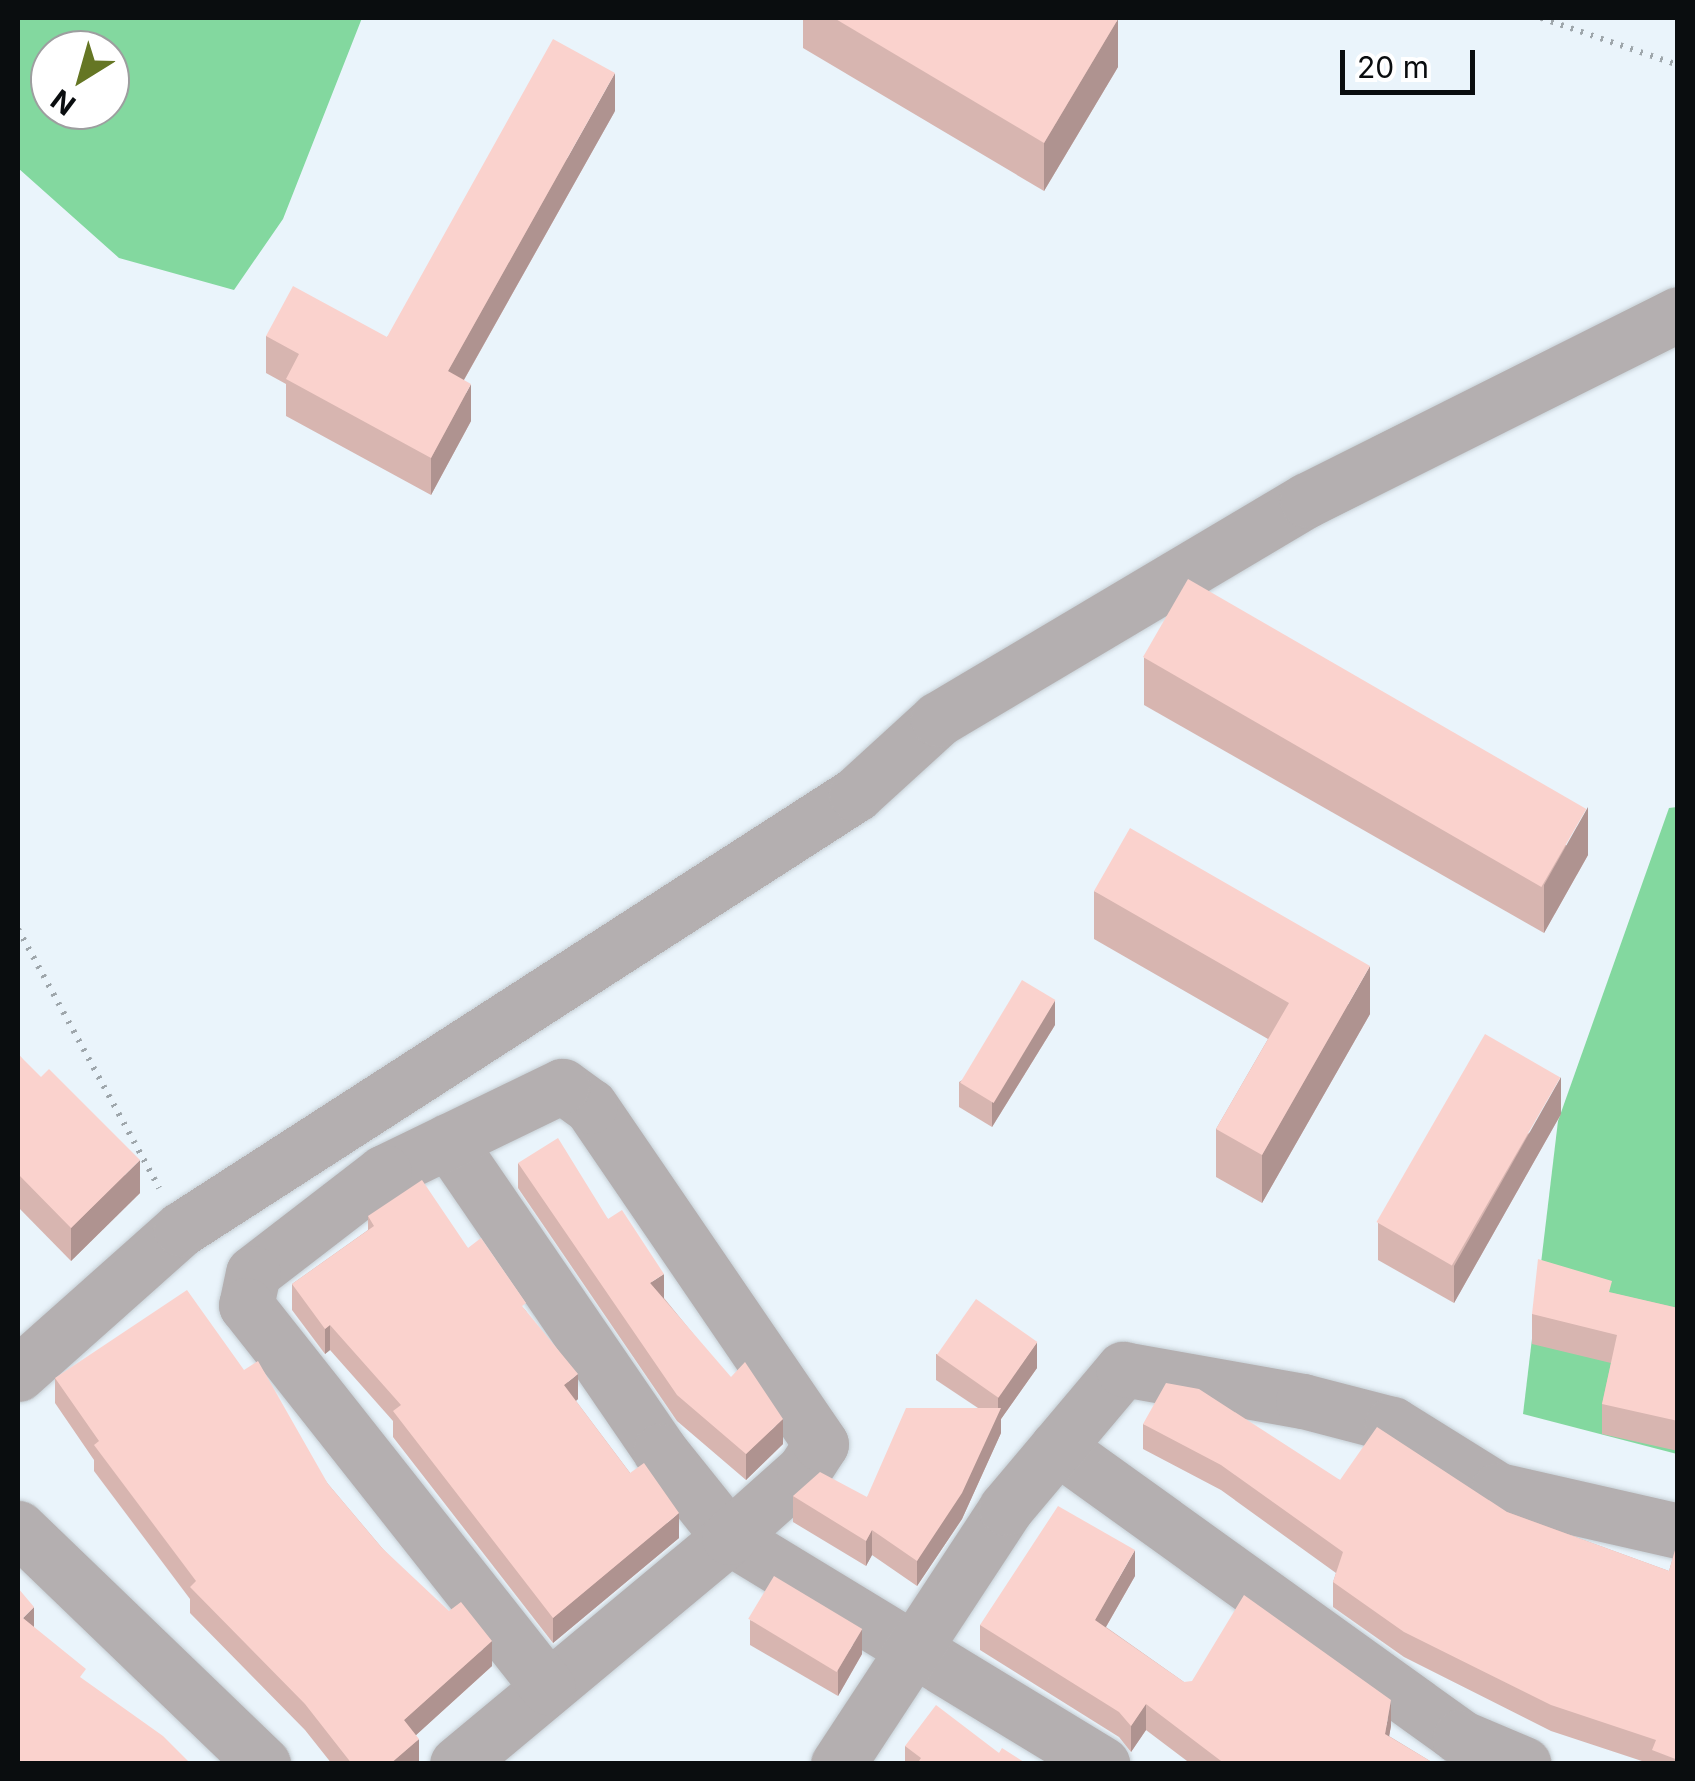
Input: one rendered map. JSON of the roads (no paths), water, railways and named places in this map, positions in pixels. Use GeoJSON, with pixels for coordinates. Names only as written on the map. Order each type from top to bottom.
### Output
{"type":"FeatureCollection","features":[{"type":"Feature","properties":{"kind":"street"},"geometry":{"type":"LineString","coordinates":[[18,1374],[182,1229],[856,794],[938,719],[1307,500],[1678,314]]}},
{"type":"Feature","properties":{"kind":"street"},"geometry":{"type":"LineString","coordinates":[[457,1764],[730,1537],[804,1470],[821,1444],[590,1106],[562,1086],[384,1172],[253,1272],[246,1305],[548,1688]]}},
{"type":"Feature","properties":{"kind":"street"},"geometry":{"type":"LineString","coordinates":[[448,1141],[660,1451],[730,1537],[1103,1764]]}},
{"type":"Feature","properties":{"kind":"street"},"geometry":{"type":"LineString","coordinates":[[838,1764],[1006,1508],[1123,1370],[1303,1401],[1392,1424],[1498,1490],[1678,1531]]}},
{"type":"Feature","properties":{"kind":"street"},"geometry":{"type":"LineString","coordinates":[[1057,1447],[1460,1737],[1524,1764]]}},
{"type":"Feature","properties":{"kind":"street"},"geometry":{"type":"LineString","coordinates":[[18,1528],[263,1764]]}}]}
